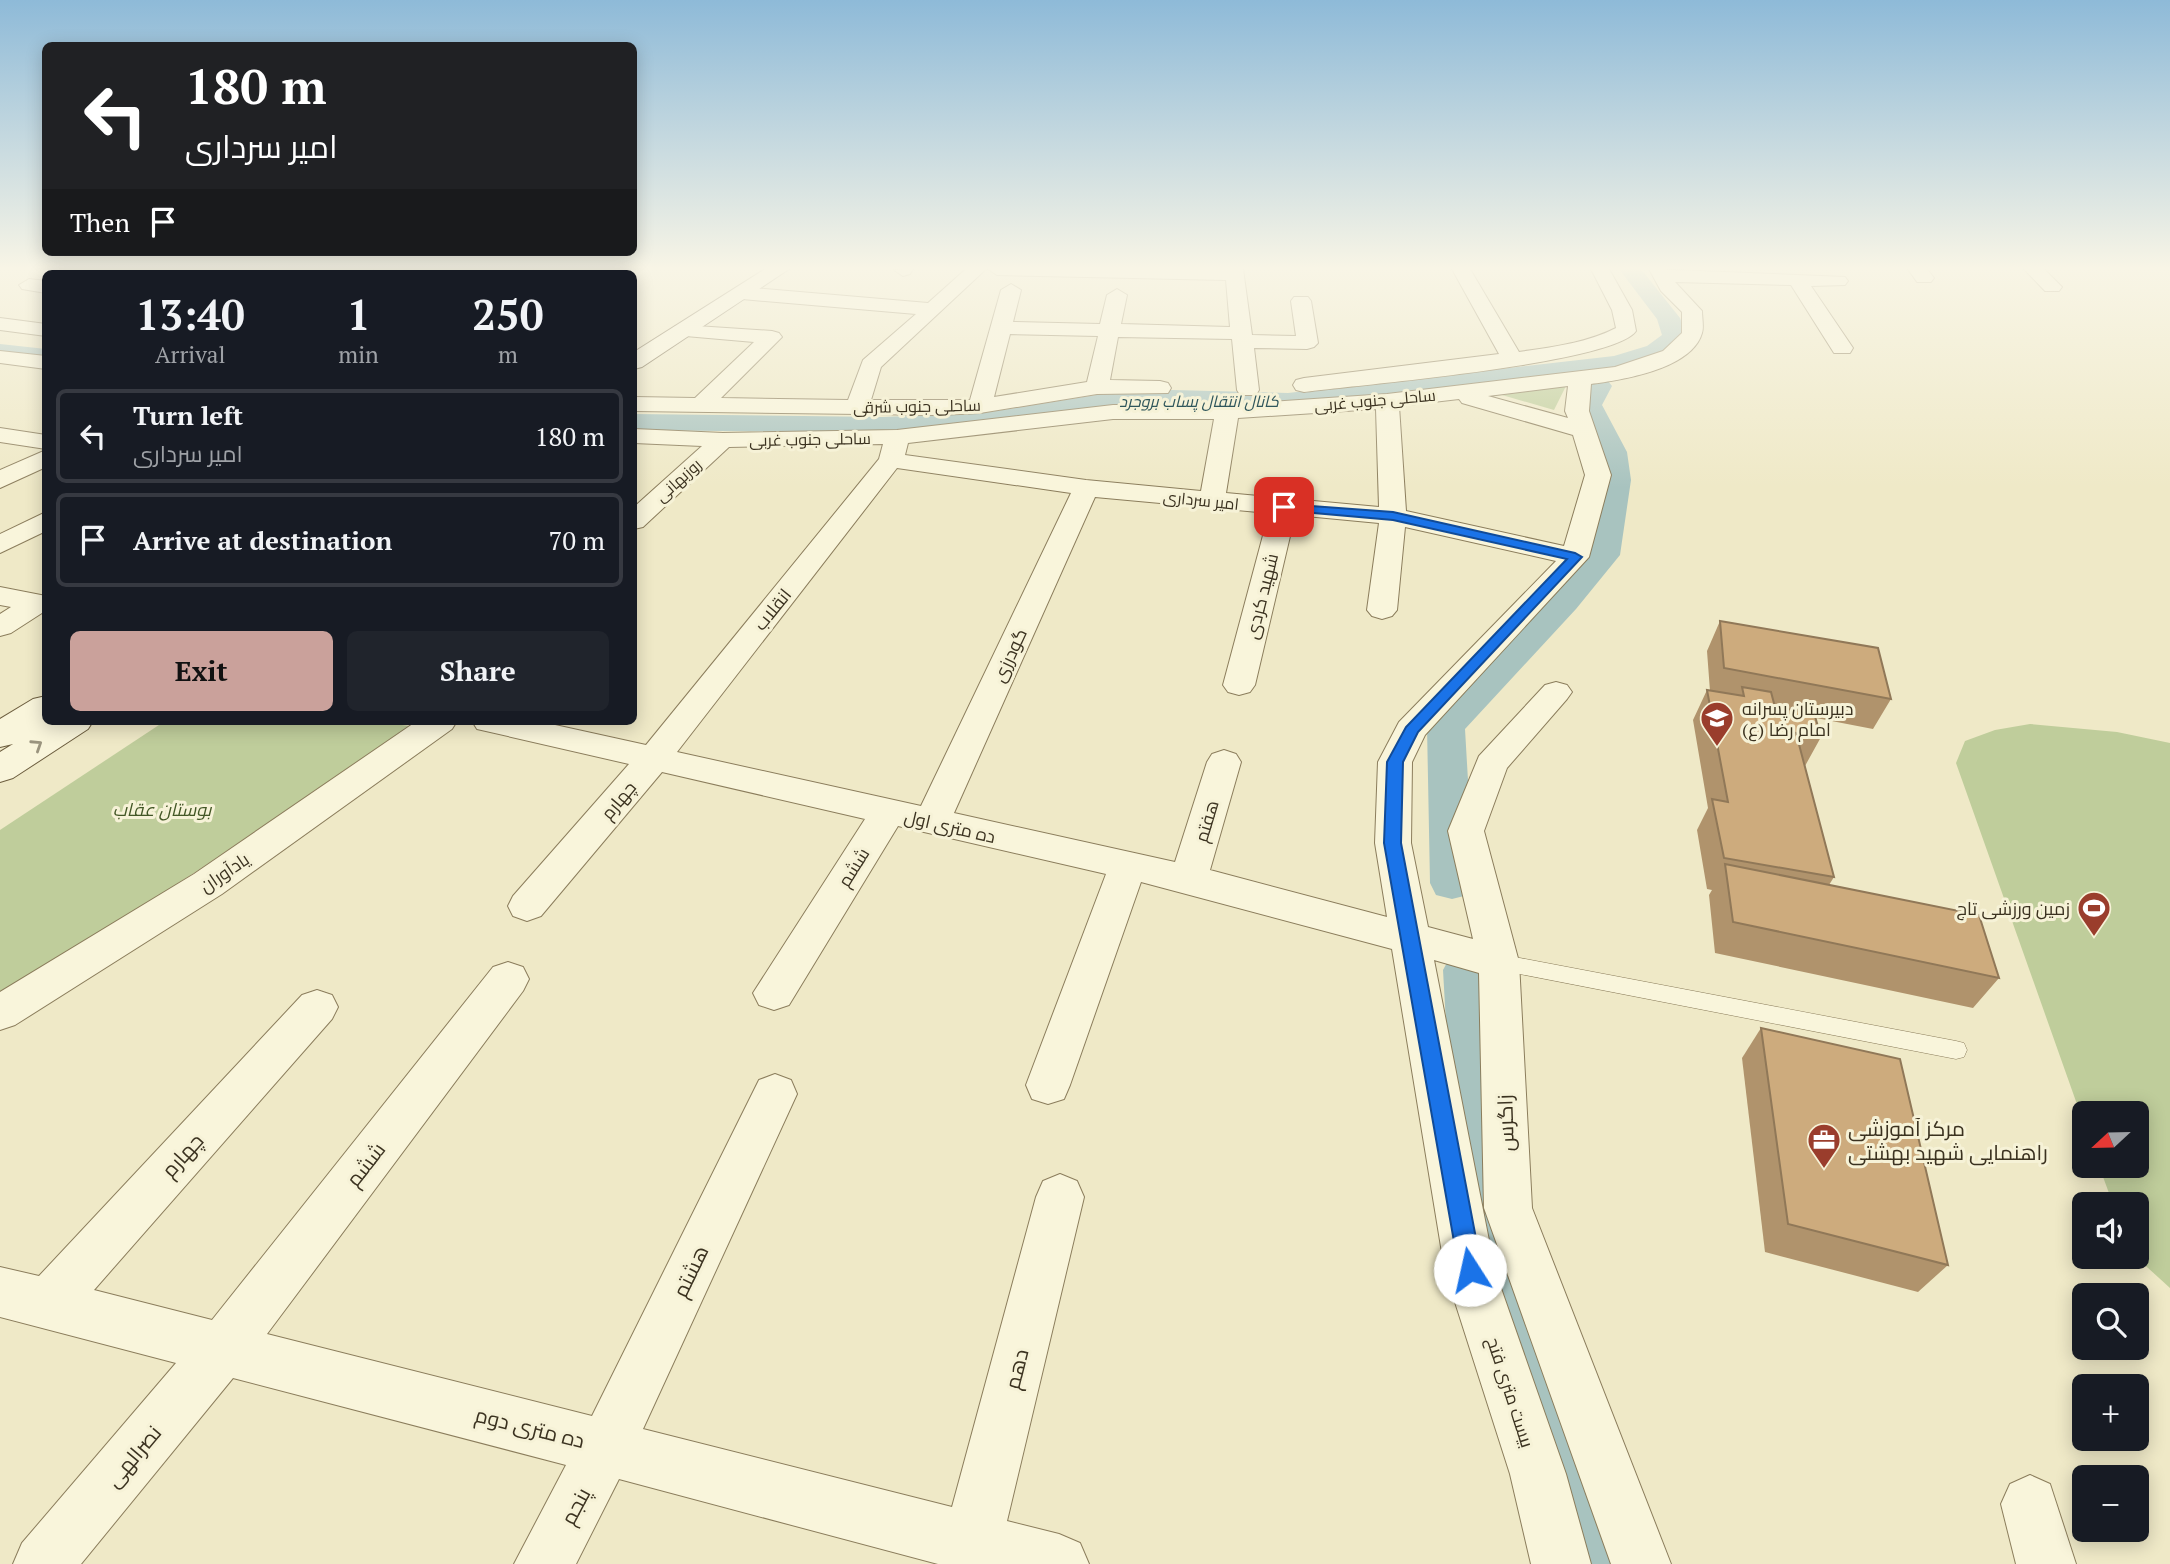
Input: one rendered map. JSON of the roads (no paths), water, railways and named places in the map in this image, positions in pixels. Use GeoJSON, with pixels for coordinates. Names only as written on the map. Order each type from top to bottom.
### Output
{"type":"FeatureCollection","features":[{"type":"Feature","properties":{"kind":"main road"},"geometry":{"type":"LineString","coordinates":[[637,360],[664,342]]}},
{"type":"Feature","properties":{"kind":"main road"},"geometry":{"type":"LineString","coordinates":[[0,735],[42,709]]}},
{"type":"Feature","properties":{"kind":"main road"},"geometry":{"type":"LineString","coordinates":[[0,769],[69,725]]}},
{"type":"Feature","properties":{"kind":"street"},"geometry":{"type":"LineString","coordinates":[[700,405],[767,342]]}},
{"type":"Feature","properties":{"kind":"street"},"geometry":{"type":"LineString","coordinates":[[857,408],[871,365],[896,342]]}},
{"type":"Feature","properties":{"kind":"street"},"geometry":{"type":"LineString","coordinates":[[980,406],[997,342]]}},
{"type":"Feature","properties":{"kind":"street"},"geometry":{"type":"LineString","coordinates":[[1097,387],[1106,342]]}},
{"type":"Feature","properties":{"kind":"street"},"geometry":{"type":"LineString","coordinates":[[1242,342],[1248,390]]}},
{"type":"Feature","properties":{"kind":"street"},"geometry":{"type":"LineString","coordinates":[[1503,342],[1512,358]]}},
{"type":"Feature","properties":{"kind":"street"},"geometry":{"type":"LineString","coordinates":[[1212,501],[1224,401],[1248,390],[1574,350],[1606,342]]}},
{"type":"Feature","properties":{"kind":"street","name":"ساحلی جنوب غربی"},"geometry":{"type":"LineString","coordinates":[[637,436],[894,449],[1004,449],[1113,412],[1224,401],[1387,401],[1580,378],[1643,367],[1683,348],[1687,342]]}},
{"type":"Feature","properties":{"kind":"street"},"geometry":{"type":"LineString","coordinates":[[1838,342],[1842,348]]}},
{"type":"Feature","properties":{"kind":"street"},"geometry":{"type":"LineString","coordinates":[[0,357],[42,363]]}},
{"type":"Feature","properties":{"kind":"street"},"geometry":{"type":"LineString","coordinates":[[10,377],[42,363]]}},
{"type":"Feature","properties":{"kind":"street","name":"بیست متری فتح"},"geometry":{"type":"LineString","coordinates":[[1561,1564],[1538,1474],[1470,1270],[1392,843],[1395,762],[1411,730],[1575,557],[1598,475],[1577,411],[1580,378]]}},
{"type":"Feature","properties":{"kind":"street","name":"ساحلی جنوب شرقی"},"geometry":{"type":"LineString","coordinates":[[637,404],[857,408],[980,406],[1097,387],[1179,389]]}},
{"type":"Feature","properties":{"kind":"street"},"geometry":{"type":"LineString","coordinates":[[1454,393],[1583,430]]}},
{"type":"Feature","properties":{"kind":"street"},"geometry":{"type":"LineString","coordinates":[[1382,610],[1393,516],[1387,401]]}},
{"type":"Feature","properties":{"kind":"street"},"geometry":{"type":"LineString","coordinates":[[0,435],[42,441]]}},
{"type":"Feature","properties":{"kind":"street","name":"روزبهانی"},"geometry":{"type":"LineString","coordinates":[[637,518],[723,440]]}},
{"type":"Feature","properties":{"kind":"street","name":"امیر سرداری"},"geometry":{"type":"LineString","coordinates":[[894,449],[1004,449],[1086,488],[1393,516],[1575,557]]}},
{"type":"Feature","properties":{"kind":"street","name":"انقلاب"},"geometry":{"type":"LineString","coordinates":[[654,758],[894,449]]}},
{"type":"Feature","properties":{"kind":"street"},"geometry":{"type":"LineString","coordinates":[[0,480],[42,459]]}},
{"type":"Feature","properties":{"kind":"street","name":"گودرزی"},"geometry":{"type":"LineString","coordinates":[[932,821],[1086,488]]}},
{"type":"Feature","properties":{"kind":"street","name":"شهید کردی"},"geometry":{"type":"LineString","coordinates":[[1239,685],[1284,507]]}},
{"type":"Feature","properties":{"kind":"street"},"geometry":{"type":"LineString","coordinates":[[0,544],[42,522]]}},
{"type":"Feature","properties":{"kind":"street"},"geometry":{"type":"LineString","coordinates":[[0,596],[41,604]]}},
{"type":"Feature","properties":{"kind":"street"},"geometry":{"type":"LineString","coordinates":[[0,627],[41,604]]}},
{"type":"Feature","properties":{"kind":"street","name":"زاگرس"},"geometry":{"type":"LineString","coordinates":[[1556,692],[1491,764],[1466,831],[1499,962],[1508,1208],[1641,1564]]}},
{"type":"Feature","properties":{"kind":"street","name":"یادآوران"},"geometry":{"type":"LineString","coordinates":[[0,1013],[208,884],[434,725]]}},
{"type":"Feature","properties":{"kind":"street","name":"ده متری اول"},"geometry":{"type":"LineString","coordinates":[[507,725],[1188,879],[1499,962]]}},
{"type":"Feature","properties":{"kind":"street","name":"چهارم"},"geometry":{"type":"LineString","coordinates":[[527,906],[654,758]]}},
{"type":"Feature","properties":{"kind":"street","name":"هفتم"},"geometry":{"type":"LineString","coordinates":[[1188,879],[1224,762]]}},
{"type":"Feature","properties":{"kind":"street","name":"ششم"},"geometry":{"type":"LineString","coordinates":[[774,993],[888,812]]}},
{"type":"Feature","properties":{"kind":"street"},"geometry":{"type":"LineString","coordinates":[[1048,1084],[1128,866]]}},
{"type":"Feature","properties":{"kind":"street","name":"ششم"},"geometry":{"type":"LineString","coordinates":[[223,1349],[508,979]]}},
{"type":"Feature","properties":{"kind":"street","name":"چهارم"},"geometry":{"type":"LineString","coordinates":[[24,1298],[317,1007]]}},
{"type":"Feature","properties":{"kind":"street","name":"هشتم"},"geometry":{"type":"LineString","coordinates":[[606,1447],[775,1094]]}},
{"type":"Feature","properties":{"kind":"street","name":"دهم"},"geometry":{"type":"LineString","coordinates":[[970,1553],[1060,1197]]}},
{"type":"Feature","properties":{"kind":"street","name":"ده متری دوم"},"geometry":{"type":"LineString","coordinates":[[24,1298],[606,1447],[970,1553],[1059,1564]]}},
{"type":"Feature","properties":{"kind":"street","name":"نصرالهی"},"geometry":{"type":"LineString","coordinates":[[43,1564],[223,1349]]}},
{"type":"Feature","properties":{"kind":"street","name":"پنجم"},"geometry":{"type":"LineString","coordinates":[[544,1564],[606,1447]]}},
{"type":"Feature","properties":{"kind":"street"},"geometry":{"type":"LineString","coordinates":[[2030,1504],[2046,1564]]}},
{"type":"Feature","properties":{"kind":"lane"},"geometry":{"type":"LineString","coordinates":[[1499,962],[1956,1050]]}},
{"type":"Feature","properties":{"kind":"waterway","name":"کانال انتقال پساب بروجرد"},"geometry":{"type":"LineString","coordinates":[[637,422],[882,425],[983,421],[1133,397],[1288,401],[1616,363],[1656,351],[1668,342]]}},
{"type":"Feature","properties":{"kind":"waterway","name":"کانال انتقال پساب بروجرد"},"geometry":{"type":"LineString","coordinates":[[0,351],[42,356]]}},
{"type":"Feature","properties":{"kind":"waterway"},"geometry":{"type":"LineString","coordinates":[[1452,883],[1446,726],[1564,602],[1604,555],[1616,480],[1613,452],[1589,405],[1599,386]]}},
{"type":"Feature","properties":{"kind":"waterway"},"geometry":{"type":"LineString","coordinates":[[1467,970],[1486,1235],[1601,1564]]}},
{"type":"Feature","properties":{"kind":"place","name":"دبیرستان پسرانه امام رضا (ع)"},"geometry":{"type":"Point","coordinates":[1717,748]}},
{"type":"Feature","properties":{"kind":"place","name":"زمین ورزشی تاج"},"geometry":{"type":"Point","coordinates":[2094,938]}},
{"type":"Feature","properties":{"kind":"place","name":"مرکز آموزشی راهنمایی شهید بهشتی"},"geometry":{"type":"Point","coordinates":[1824,1170]}},
{"type":"Feature","properties":{"kind":"park label","name":"بوستان عقاب"},"geometry":{"type":"Point","coordinates":[162,809]}}]}
